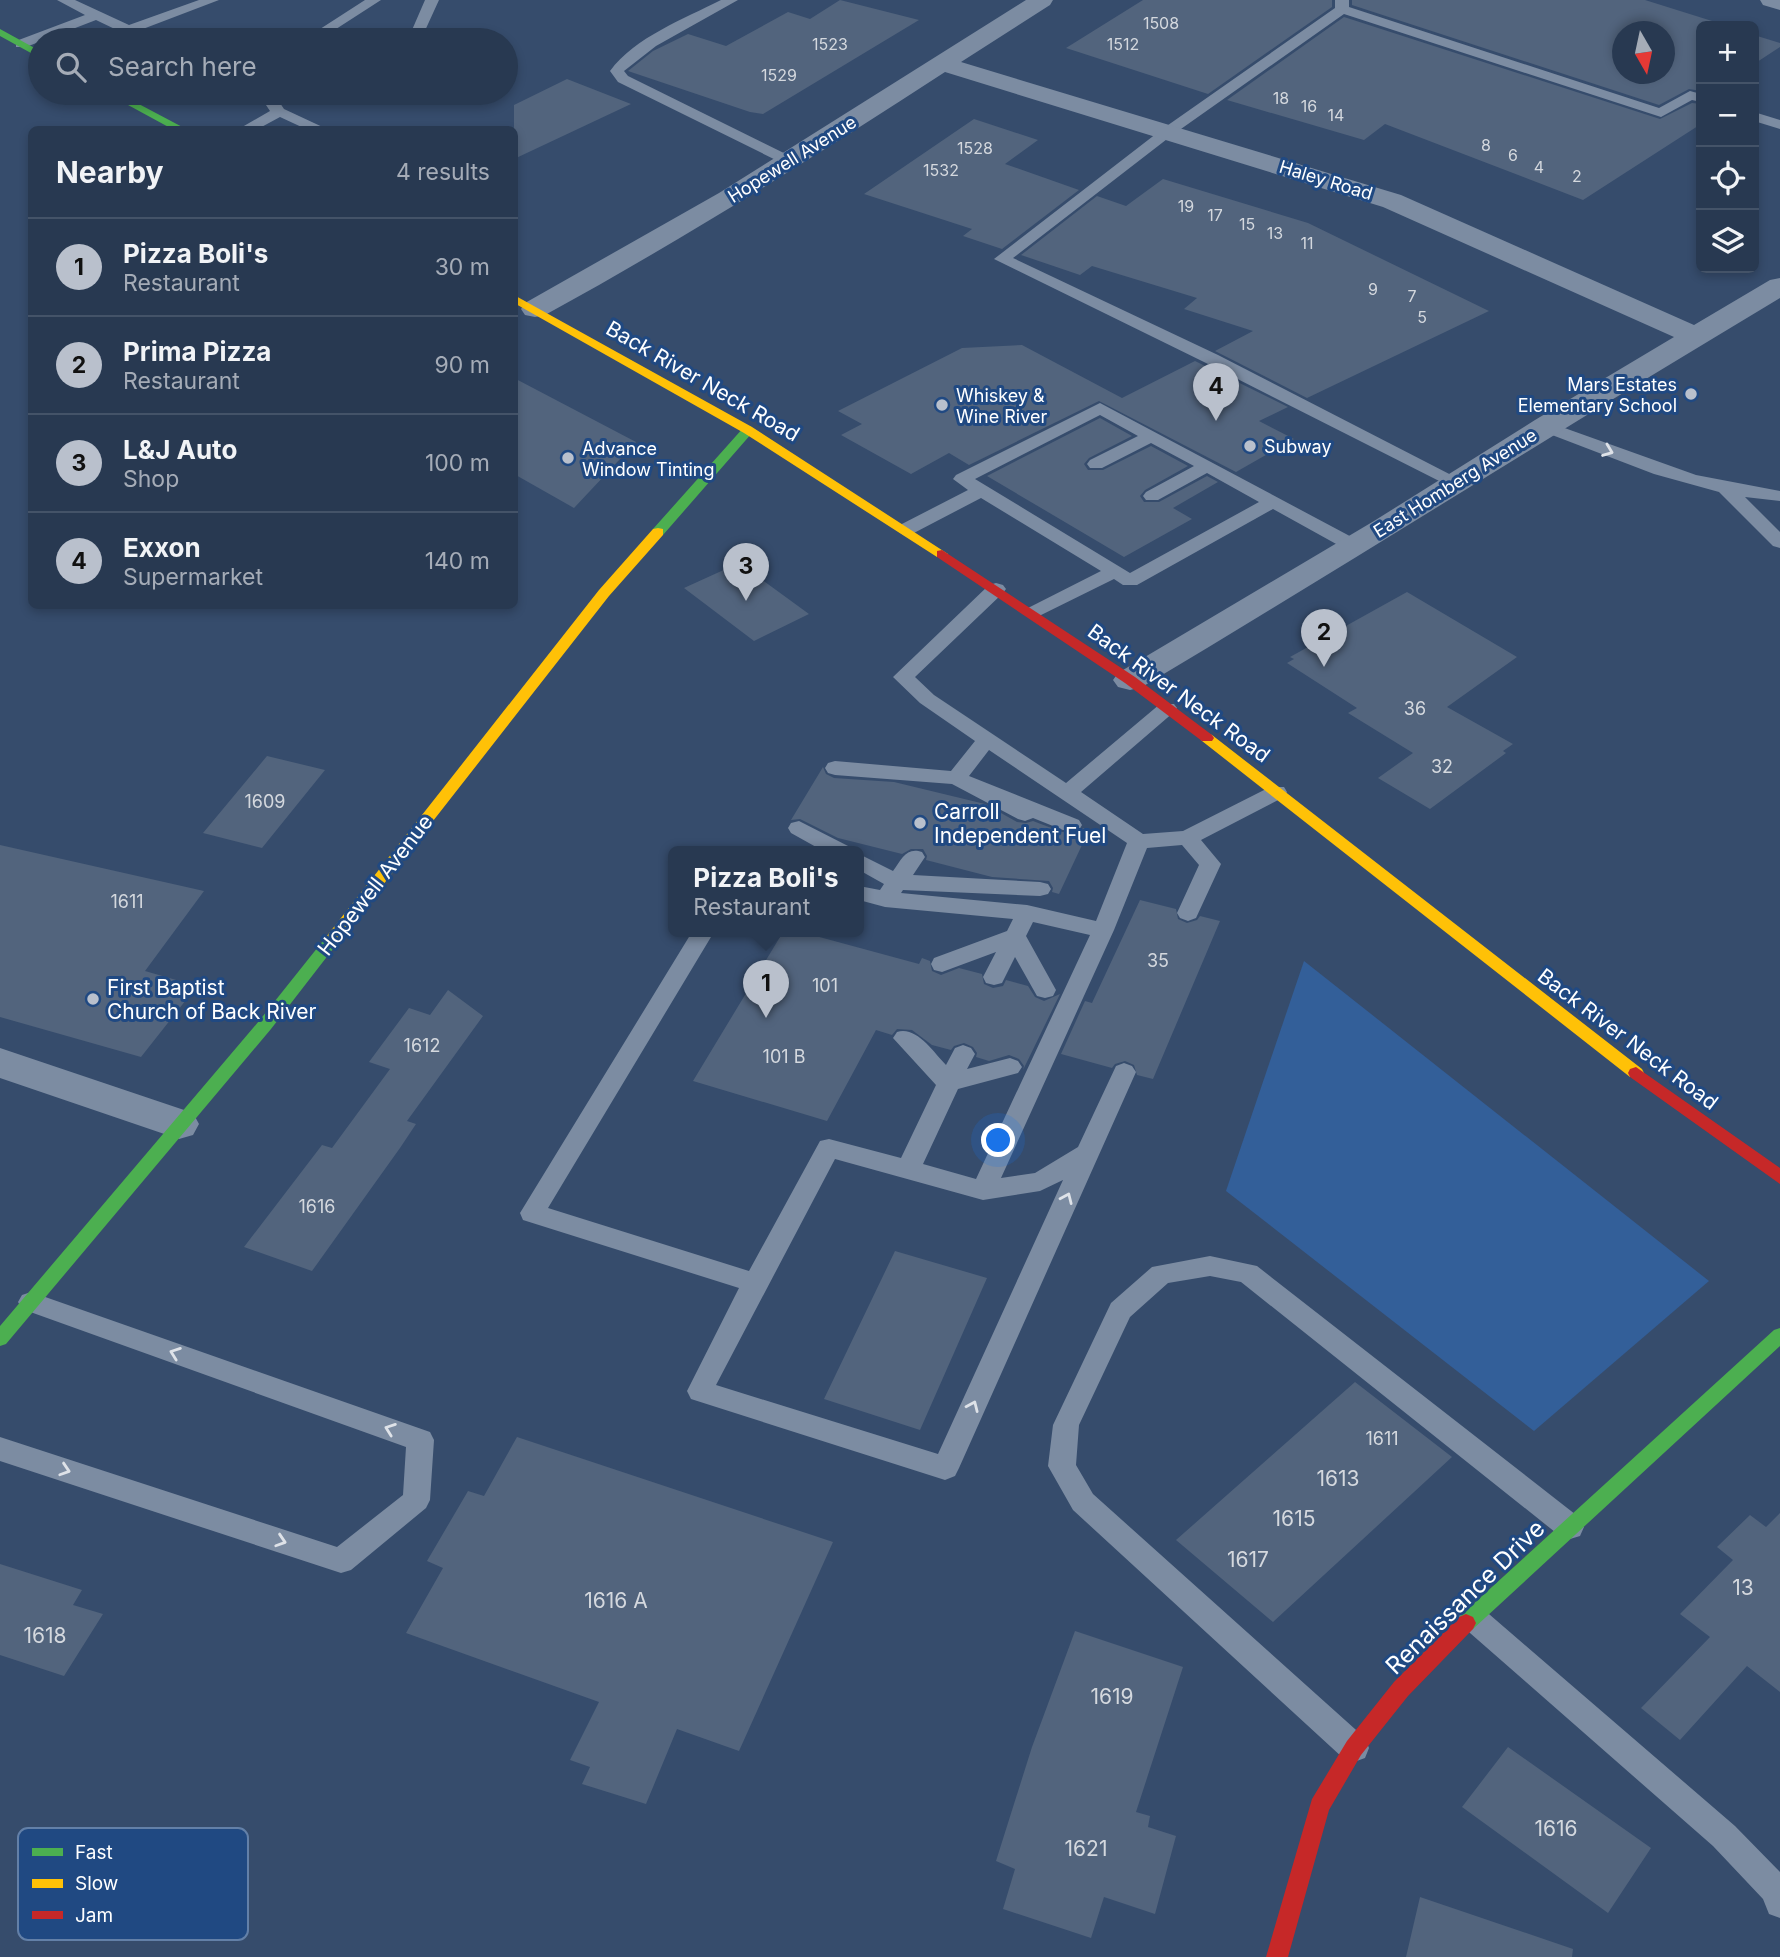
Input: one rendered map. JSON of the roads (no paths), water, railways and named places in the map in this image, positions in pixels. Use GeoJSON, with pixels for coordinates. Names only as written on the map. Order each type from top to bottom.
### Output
{"type":"FeatureCollection","features":[{"type":"Feature","properties":{"kind":"street","name":"Hopewell Avenue"},"geometry":{"type":"LineString","coordinates":[[525,303],[625,261],[789,161],[1042,0]]}},
{"type":"Feature","properties":{"kind":"street"},"geometry":{"type":"LineString","coordinates":[[1771,0],[1780,3]]}},
{"type":"Feature","properties":{"kind":"street"},"geometry":{"type":"LineString","coordinates":[[0,32],[28,48]]}},
{"type":"Feature","properties":{"kind":"street","name":"Haley Road"},"geometry":{"type":"LineString","coordinates":[[943,64],[1392,201],[1695,336]]}},
{"type":"Feature","properties":{"kind":"street"},"geometry":{"type":"LineString","coordinates":[[134,105],[175,126]]}},
{"type":"Feature","properties":{"kind":"street","name":"East Homberg Avenue"},"geometry":{"type":"LineString","coordinates":[[1130,680],[1780,286]]}},
{"type":"Feature","properties":{"kind":"street","name":"Back River Neck Road"},"geometry":{"type":"LineString","coordinates":[[525,303],[748,430],[1033,613],[1130,680],[1277,792],[1600,1047],[1780,1177]]}},
{"type":"Feature","properties":{"kind":"street","name":"Hopewell Avenue"},"geometry":{"type":"LineString","coordinates":[[0,1339],[178,1124],[265,1025],[604,593],[748,430]]}},
{"type":"Feature","properties":{"kind":"street"},"geometry":{"type":"LineString","coordinates":[[0,1063],[178,1124]]}},
{"type":"Feature","properties":{"kind":"street","name":"Renaissance Drive"},"geometry":{"type":"LineString","coordinates":[[1278,1957],[1320,1806],[1354,1748],[1401,1689],[1472,1618],[1780,1335]]}},
{"type":"Feature","properties":{"kind":"lane"},"geometry":{"type":"LineString","coordinates":[[64,0],[118,28]]}},
{"type":"Feature","properties":{"kind":"lane"},"geometry":{"type":"LineString","coordinates":[[132,28],[184,0]]}},
{"type":"Feature","properties":{"kind":"lane"},"geometry":{"type":"LineString","coordinates":[[135,28],[212,0]]}},
{"type":"Feature","properties":{"kind":"lane"},"geometry":{"type":"LineString","coordinates":[[329,28],[374,0]]}},
{"type":"Feature","properties":{"kind":"lane"},"geometry":{"type":"LineString","coordinates":[[420,28],[432,0]]}},
{"type":"Feature","properties":{"kind":"lane"},"geometry":{"type":"LineString","coordinates":[[731,0],[637,53],[621,64],[617,72],[623,79],[789,161]]}},
{"type":"Feature","properties":{"kind":"lane"},"geometry":{"type":"LineString","coordinates":[[1453,483],[1212,359],[1002,259],[1166,133],[1342,4],[1661,113],[1690,94],[1696,96]]}},
{"type":"Feature","properties":{"kind":"lane"},"geometry":{"type":"LineString","coordinates":[[63,28],[97,15]]}},
{"type":"Feature","properties":{"kind":"lane"},"geometry":{"type":"LineString","coordinates":[[21,44],[28,41]]}},
{"type":"Feature","properties":{"kind":"lane"},"geometry":{"type":"LineString","coordinates":[[273,105],[279,112],[312,126]]}},
{"type":"Feature","properties":{"kind":"lane"},"geometry":{"type":"LineString","coordinates":[[252,126],[279,112]]}},
{"type":"Feature","properties":{"kind":"lane"},"geometry":{"type":"LineString","coordinates":[[1759,118],[1780,125]]}},
{"type":"Feature","properties":{"kind":"lane"},"geometry":{"type":"LineString","coordinates":[[1273,502],[1129,580],[1072,536],[1020,504],[981,491],[962,479],[1100,408],[1354,546]]}},
{"type":"Feature","properties":{"kind":"lane"},"geometry":{"type":"LineString","coordinates":[[1545,426],[1650,467],[1724,487],[1775,495],[1780,476]]}},
{"type":"Feature","properties":{"kind":"lane"},"geometry":{"type":"LineString","coordinates":[[1096,464],[1151,436]]}},
{"type":"Feature","properties":{"kind":"lane"},"geometry":{"type":"LineString","coordinates":[[1152,496],[1207,466]]}},
{"type":"Feature","properties":{"kind":"lane"},"geometry":{"type":"LineString","coordinates":[[1724,487],[1780,542]]}},
{"type":"Feature","properties":{"kind":"lane"},"geometry":{"type":"LineString","coordinates":[[905,530],[981,491]]}},
{"type":"Feature","properties":{"kind":"lane"},"geometry":{"type":"LineString","coordinates":[[1033,613],[1116,571]]}},
{"type":"Feature","properties":{"kind":"lane"},"geometry":{"type":"LineString","coordinates":[[996,589],[903,677],[927,699],[1139,841],[1187,838],[1277,792]]}},
{"type":"Feature","properties":{"kind":"lane"},"geometry":{"type":"LineString","coordinates":[[1067,793],[1167,708]]}},
{"type":"Feature","properties":{"kind":"lane"},"geometry":{"type":"LineString","coordinates":[[955,787],[987,739]]}},
{"type":"Feature","properties":{"kind":"lane"},"geometry":{"type":"LineString","coordinates":[[835,768],[955,787],[1071,825]]}},
{"type":"Feature","properties":{"kind":"lane"},"geometry":{"type":"LineString","coordinates":[[879,779],[955,787],[1025,814]]}},
{"type":"Feature","properties":{"kind":"lane"},"geometry":{"type":"LineString","coordinates":[[799,828],[843,846]]}},
{"type":"Feature","properties":{"kind":"lane"},"geometry":{"type":"LineString","coordinates":[[1187,838],[1210,864],[1188,912]]}},
{"type":"Feature","properties":{"kind":"lane"},"geometry":{"type":"LineString","coordinates":[[983,1190],[1102,930],[1139,841]]}},
{"type":"Feature","properties":{"kind":"lane"},"geometry":{"type":"LineString","coordinates":[[891,891],[914,857]]}},
{"type":"Feature","properties":{"kind":"lane"},"geometry":{"type":"LineString","coordinates":[[864,863],[891,891]]}},
{"type":"Feature","properties":{"kind":"lane"},"geometry":{"type":"LineString","coordinates":[[864,866],[891,891],[1027,913],[1102,930]]}},
{"type":"Feature","properties":{"kind":"lane"},"geometry":{"type":"LineString","coordinates":[[891,891],[992,877]]}},
{"type":"Feature","properties":{"kind":"lane"},"geometry":{"type":"LineString","coordinates":[[864,893],[1040,888]]}},
{"type":"Feature","properties":{"kind":"lane"},"geometry":{"type":"LineString","coordinates":[[994,977],[1027,913]]}},
{"type":"Feature","properties":{"kind":"lane"},"geometry":{"type":"LineString","coordinates":[[942,964],[1015,936]]}},
{"type":"Feature","properties":{"kind":"lane"},"geometry":{"type":"LineString","coordinates":[[1015,936],[1045,990]]}},
{"type":"Feature","properties":{"kind":"lane"},"geometry":{"type":"LineString","coordinates":[[699,937],[532,1213],[755,1283]]}},
{"type":"Feature","properties":{"kind":"lane"},"geometry":{"type":"LineString","coordinates":[[905,1038],[949,1083]]}},
{"type":"Feature","properties":{"kind":"lane"},"geometry":{"type":"LineString","coordinates":[[909,1168],[963,1054]]}},
{"type":"Feature","properties":{"kind":"lane"},"geometry":{"type":"LineString","coordinates":[[949,1083],[1010,1067]]}},
{"type":"Feature","properties":{"kind":"lane"},"geometry":{"type":"LineString","coordinates":[[1087,1153],[1040,1182],[983,1190],[829,1148],[700,1391],[945,1468],[1124,1072]]}},
{"type":"Feature","properties":{"kind":"lane"},"geometry":{"type":"LineString","coordinates":[[1354,1748],[1083,1502],[1062,1466],[1066,1425],[1120,1310],[1161,1274],[1210,1266],[1248,1273],[1570,1527]]}},
{"type":"Feature","properties":{"kind":"lane"},"geometry":{"type":"LineString","coordinates":[[0,1449],[341,1561],[416,1500],[420,1440],[31,1301]]}},
{"type":"Feature","properties":{"kind":"lane"},"geometry":{"type":"LineString","coordinates":[[1472,1618],[1724,1836],[1777,1891],[1780,1903]]}},
{"type":"Feature","properties":{"kind":"place","name":"Mars Estates Elementary School"},"geometry":{"type":"Point","coordinates":[1691,394]}},
{"type":"Feature","properties":{"kind":"place","name":"Whiskey & Wine River"},"geometry":{"type":"Point","coordinates":[942,405]}},
{"type":"Feature","properties":{"kind":"place","name":"Exxon"},"geometry":{"type":"Point","coordinates":[1216,421]}},
{"type":"Feature","properties":{"kind":"place","name":"Subway"},"geometry":{"type":"Point","coordinates":[1250,446]}},
{"type":"Feature","properties":{"kind":"place","name":"Advance Window Tinting"},"geometry":{"type":"Point","coordinates":[568,458]}},
{"type":"Feature","properties":{"kind":"place","name":"L&J Auto"},"geometry":{"type":"Point","coordinates":[746,601]}},
{"type":"Feature","properties":{"kind":"place","name":"Prima Pizza"},"geometry":{"type":"Point","coordinates":[1324,667]}},
{"type":"Feature","properties":{"kind":"place","name":"Carroll Independent Fuel"},"geometry":{"type":"Point","coordinates":[920,823]}},
{"type":"Feature","properties":{"kind":"place","name":"First Baptist Church of Back River"},"geometry":{"type":"Point","coordinates":[93,999]}},
{"type":"Feature","properties":{"kind":"place","name":"Pizza Boli's"},"geometry":{"type":"Point","coordinates":[766,1018]}}]}
